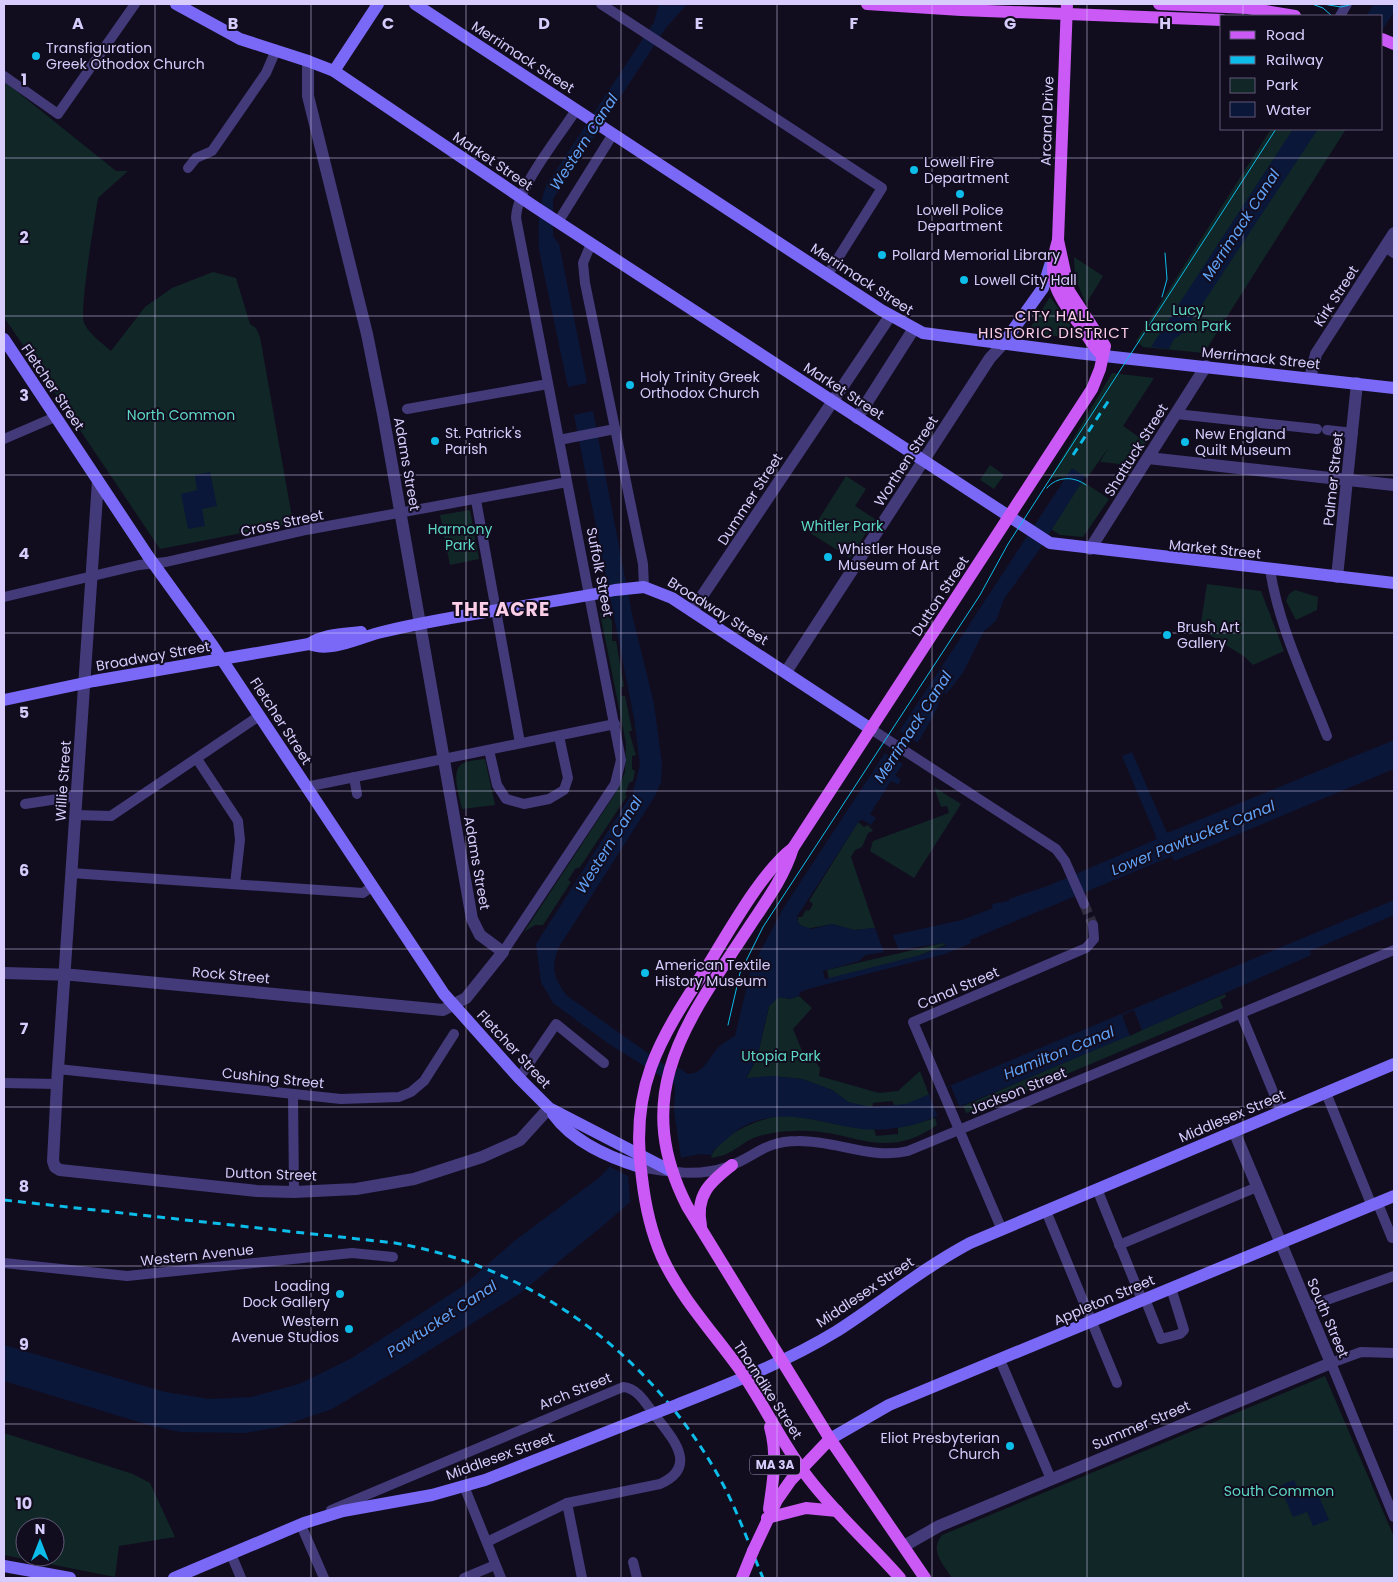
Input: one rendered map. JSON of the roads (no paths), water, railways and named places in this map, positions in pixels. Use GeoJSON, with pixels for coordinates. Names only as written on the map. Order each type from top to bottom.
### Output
{"type":"FeatureCollection","features":[{"type":"Feature","properties":{"kind":"main road","name":"Market Street"},"geometry":{"type":"LineString","coordinates":[[176,4],[230,35],[334,71],[521,198],[1056,546],[1394,583]]}},
{"type":"Feature","properties":{"kind":"main road"},"geometry":{"type":"LineString","coordinates":[[334,71],[378,4]]}},
{"type":"Feature","properties":{"kind":"main road","name":"Merrimack Street"},"geometry":{"type":"LineString","coordinates":[[415,4],[914,330],[923,333],[1003,344],[1394,388]]}},
{"type":"Feature","properties":{"kind":"main road"},"geometry":{"type":"LineString","coordinates":[[867,4],[1067,9],[1220,20]]}},
{"type":"Feature","properties":{"kind":"main road"},"geometry":{"type":"LineString","coordinates":[[1159,4],[1248,8],[1289,15]]}},
{"type":"Feature","properties":{"kind":"main road","name":"Arcand Drive"},"geometry":{"type":"LineString","coordinates":[[1067,9],[1058,240],[1069,291],[1101,337],[1105,346],[1103,356]]}},
{"type":"Feature","properties":{"kind":"main road","name":"Arcand Drive"},"geometry":{"type":"LineString","coordinates":[[1003,344],[1043,288],[1058,240]]}},
{"type":"Feature","properties":{"kind":"main road","name":"Arcand Drive"},"geometry":{"type":"LineString","coordinates":[[1052,259],[1052,272],[1058,293],[1094,348],[1103,356]]}},
{"type":"Feature","properties":{"kind":"main road","name":"Fletcher Street"},"geometry":{"type":"LineString","coordinates":[[4,339],[98,481],[222,659],[306,787],[454,1005],[518,1078],[549,1108],[570,1133],[617,1159],[640,1161],[669,1170]]}},
{"type":"Feature","properties":{"kind":"main road","name":"Dutton Street"},"geometry":{"type":"LineString","coordinates":[[669,1170],[664,1118],[668,1074],[677,1046],[689,1019],[779,882],[793,848],[1092,389],[1103,356]]}},
{"type":"Feature","properties":{"kind":"main road","name":"Broadway Street"},"geometry":{"type":"LineString","coordinates":[[4,700],[84,683],[309,644],[318,638],[327,636],[381,632],[640,587],[664,593],[871,729]]}},
{"type":"Feature","properties":{"kind":"main road","name":"Dutton Street"},"geometry":{"type":"LineString","coordinates":[[640,1161],[638,1138],[640,1109],[654,1056],[677,1012],[772,868],[793,848]]}},
{"type":"Feature","properties":{"kind":"main road","name":"Middlesex Street"},"geometry":{"type":"LineString","coordinates":[[174,1578],[303,1524],[343,1511],[417,1499],[508,1472],[745,1378],[835,1332],[950,1254],[1046,1211],[1394,1064]]}},
{"type":"Feature","properties":{"kind":"main road","name":"Fletcher Street"},"geometry":{"type":"LineString","coordinates":[[549,1108],[626,1149],[640,1161]]}},
{"type":"Feature","properties":{"kind":"main road","name":"Thorndike Street"},"geometry":{"type":"LineString","coordinates":[[640,1161],[644,1191],[653,1231],[662,1257],[686,1297],[745,1378],[765,1413],[802,1468],[837,1511],[900,1578]]}},
{"type":"Feature","properties":{"kind":"main road"},"geometry":{"type":"LineString","coordinates":[[704,1235],[700,1216],[702,1196],[710,1184],[732,1165]]}},
{"type":"Feature","properties":{"kind":"main road","name":"Thorndike Street"},"geometry":{"type":"LineString","coordinates":[[669,1170],[704,1235],[780,1360],[830,1439],[925,1578]]}},
{"type":"Feature","properties":{"kind":"main road","name":"Appleton Street"},"geometry":{"type":"LineString","coordinates":[[830,1439],[878,1410],[1394,1196]]}},
{"type":"Feature","properties":{"kind":"main road","name":"MA 3A"},"geometry":{"type":"LineString","coordinates":[[765,1413],[773,1437],[775,1469],[767,1518]]}},
{"type":"Feature","properties":{"kind":"main road","name":"MA 3A"},"geometry":{"type":"LineString","coordinates":[[742,1578],[767,1518],[777,1500],[802,1468],[830,1439]]}},
{"type":"Feature","properties":{"kind":"main road"},"geometry":{"type":"LineString","coordinates":[[767,1518],[806,1508],[837,1511]]}},
{"type":"Feature","properties":{"kind":"main road"},"geometry":{"type":"LineString","coordinates":[[4,1566],[70,1578]]}},
{"type":"Feature","properties":{"kind":"street"},"geometry":{"type":"LineString","coordinates":[[4,76],[58,114],[135,4]]}},
{"type":"Feature","properties":{"kind":"street"},"geometry":{"type":"LineString","coordinates":[[601,4],[882,188],[828,274]]}},
{"type":"Feature","properties":{"kind":"street"},"geometry":{"type":"LineString","coordinates":[[1341,15],[1347,4]]}},
{"type":"Feature","properties":{"kind":"street"},"geometry":{"type":"LineString","coordinates":[[188,168],[196,158],[212,151],[266,73],[276,50]]}},
{"type":"Feature","properties":{"kind":"street","name":"Adams Street"},"geometry":{"type":"LineString","coordinates":[[308,61],[308,96],[367,334],[472,918],[480,936],[503,952]]}},
{"type":"Feature","properties":{"kind":"street","name":"Suffolk Street"},"geometry":{"type":"LineString","coordinates":[[454,1005],[466,998],[503,952],[615,784],[621,760],[595,594],[567,482],[517,227],[516,211],[526,187],[581,113]]}},
{"type":"Feature","properties":{"kind":"street"},"geometry":{"type":"LineString","coordinates":[[558,222],[608,131]]}},
{"type":"Feature","properties":{"kind":"street","name":"Kirk Street"},"geometry":{"type":"LineString","coordinates":[[1310,378],[1316,354],[1390,250],[1394,233]]}},
{"type":"Feature","properties":{"kind":"street"},"geometry":{"type":"LineString","coordinates":[[591,244],[583,263],[643,564],[640,587]]}},
{"type":"Feature","properties":{"kind":"street","name":"Dummer Street"},"geometry":{"type":"LineString","coordinates":[[692,611],[890,316]]}},
{"type":"Feature","properties":{"kind":"street"},"geometry":{"type":"LineString","coordinates":[[858,418],[914,330]]}},
{"type":"Feature","properties":{"kind":"street","name":"Worthen Street"},"geometry":{"type":"LineString","coordinates":[[786,672],[925,461],[990,358],[1003,344]]}},
{"type":"Feature","properties":{"kind":"street","name":"Shattuck Street"},"geometry":{"type":"LineString","coordinates":[[1090,550],[1206,366]]}},
{"type":"Feature","properties":{"kind":"street","name":"Palmer Street"},"geometry":{"type":"LineString","coordinates":[[1337,577],[1357,383]]}},
{"type":"Feature","properties":{"kind":"street"},"geometry":{"type":"LineString","coordinates":[[407,409],[548,384]]}},
{"type":"Feature","properties":{"kind":"street"},"geometry":{"type":"LineString","coordinates":[[1176,414],[1353,433]]}},
{"type":"Feature","properties":{"kind":"street"},"geometry":{"type":"LineString","coordinates":[[4,439],[55,417]]}},
{"type":"Feature","properties":{"kind":"street"},"geometry":{"type":"LineString","coordinates":[[559,440],[615,429]]}},
{"type":"Feature","properties":{"kind":"street"},"geometry":{"type":"LineString","coordinates":[[1148,458],[1394,485]]}},
{"type":"Feature","properties":{"kind":"street","name":"Willie Street"},"geometry":{"type":"LineString","coordinates":[[57,1084],[98,481]]}},
{"type":"Feature","properties":{"kind":"street","name":"Cross Street"},"geometry":{"type":"LineString","coordinates":[[4,597],[154,563],[400,513],[567,482]]}},
{"type":"Feature","properties":{"kind":"street"},"geometry":{"type":"LineString","coordinates":[[476,500],[520,744]]}},
{"type":"Feature","properties":{"kind":"street"},"geometry":{"type":"LineString","coordinates":[[1270,570],[1273,588],[1296,657],[1327,736]]}},
{"type":"Feature","properties":{"kind":"street"},"geometry":{"type":"LineString","coordinates":[[75,815],[111,816],[259,716]]}},
{"type":"Feature","properties":{"kind":"street"},"geometry":{"type":"LineString","coordinates":[[306,787],[615,724]]}},
{"type":"Feature","properties":{"kind":"street"},"geometry":{"type":"LineString","coordinates":[[871,729],[1050,844],[1060,853],[1067,865],[1083,902]]}},
{"type":"Feature","properties":{"kind":"street"},"geometry":{"type":"LineString","coordinates":[[489,750],[497,785],[506,799],[524,804],[549,799],[564,790],[568,778],[559,736]]}},
{"type":"Feature","properties":{"kind":"street"},"geometry":{"type":"LineString","coordinates":[[197,759],[238,821],[240,840],[235,884]]}},
{"type":"Feature","properties":{"kind":"street"},"geometry":{"type":"LineString","coordinates":[[354,777],[357,794]]}},
{"type":"Feature","properties":{"kind":"street"},"geometry":{"type":"LineString","coordinates":[[25,804],[76,796]]}},
{"type":"Feature","properties":{"kind":"street"},"geometry":{"type":"LineString","coordinates":[[71,873],[363,893],[373,886]]}},
{"type":"Feature","properties":{"kind":"street","name":"Canal Street"},"geometry":{"type":"LineString","coordinates":[[1002,1230],[913,1022],[1083,950],[1094,941],[1093,925]]}},
{"type":"Feature","properties":{"kind":"street","name":"Jackson Street"},"geometry":{"type":"LineString","coordinates":[[669,1170],[709,1172],[732,1165],[758,1150],[780,1143],[808,1141],[893,1153],[913,1149],[1394,950]]}},
{"type":"Feature","properties":{"kind":"street","name":"Rock Street"},"geometry":{"type":"LineString","coordinates":[[4,973],[64,975],[443,1010],[454,1005]]}},
{"type":"Feature","properties":{"kind":"street"},"geometry":{"type":"LineString","coordinates":[[1241,1014],[1281,1111]]}},
{"type":"Feature","properties":{"kind":"street"},"geometry":{"type":"LineString","coordinates":[[518,1078],[556,1024],[604,1064]]}},
{"type":"Feature","properties":{"kind":"street","name":"Cushing Street"},"geometry":{"type":"LineString","coordinates":[[58,1069],[341,1099],[399,1097],[411,1092],[424,1080],[454,1034]]}},
{"type":"Feature","properties":{"kind":"street"},"geometry":{"type":"LineString","coordinates":[[4,1083],[57,1084]]}},
{"type":"Feature","properties":{"kind":"street","name":"Dutton Street"},"geometry":{"type":"LineString","coordinates":[[57,1084],[53,1161],[57,1169],[256,1191],[294,1192],[356,1188],[414,1179],[482,1157],[520,1140],[549,1108]]}},
{"type":"Feature","properties":{"kind":"street"},"geometry":{"type":"LineString","coordinates":[[1326,1093],[1375,1205],[1392,1238]]}},
{"type":"Feature","properties":{"kind":"street"},"geometry":{"type":"LineString","coordinates":[[292,1094],[294,1192]]}},
{"type":"Feature","properties":{"kind":"street","name":"South Street"},"geometry":{"type":"LineString","coordinates":[[1234,1132],[1394,1517]]}},
{"type":"Feature","properties":{"kind":"street"},"geometry":{"type":"LineString","coordinates":[[1119,1245],[1257,1187]]}},
{"type":"Feature","properties":{"kind":"street"},"geometry":{"type":"LineString","coordinates":[[1097,1190],[1161,1339],[1180,1334],[1184,1330],[1171,1288]]}},
{"type":"Feature","properties":{"kind":"street"},"geometry":{"type":"LineString","coordinates":[[1046,1211],[1117,1384]]}},
{"type":"Feature","properties":{"kind":"street","name":"Western Avenue"},"geometry":{"type":"LineString","coordinates":[[4,1262],[128,1276],[352,1253],[393,1257]]}},
{"type":"Feature","properties":{"kind":"street"},"geometry":{"type":"LineString","coordinates":[[1307,1307],[1394,1276]]}},
{"type":"Feature","properties":{"kind":"street","name":"Summer Street"},"geometry":{"type":"LineString","coordinates":[[904,1546],[939,1526],[1331,1363],[1361,1352],[1394,1353]]}},
{"type":"Feature","properties":{"kind":"street"},"geometry":{"type":"LineString","coordinates":[[1000,1360],[1051,1479]]}},
{"type":"Feature","properties":{"kind":"street","name":"Arch Street"},"geometry":{"type":"LineString","coordinates":[[303,1524],[362,1496],[613,1389],[623,1387],[632,1389],[676,1444],[680,1459],[676,1473],[670,1479],[660,1484],[568,1503],[487,1542]]}},
{"type":"Feature","properties":{"kind":"street"},"geometry":{"type":"LineString","coordinates":[[464,1486],[501,1578]]}},
{"type":"Feature","properties":{"kind":"street"},"geometry":{"type":"LineString","coordinates":[[568,1503],[582,1578]]}},
{"type":"Feature","properties":{"kind":"street"},"geometry":{"type":"LineString","coordinates":[[303,1524],[324,1578]]}},
{"type":"Feature","properties":{"kind":"street"},"geometry":{"type":"LineString","coordinates":[[231,1554],[241,1578]]}},
{"type":"Feature","properties":{"kind":"street"},"geometry":{"type":"LineString","coordinates":[[633,1562],[636,1578]]}},
{"type":"Feature","properties":{"kind":"street"},"geometry":{"type":"LineString","coordinates":[[464,1578],[496,1565]]}},
{"type":"Feature","properties":{"kind":"water","name":"Western Canal"},"geometry":{"type":"Polygon","coordinates":[[[659,4],[687,4],[665,29],[553,199],[553,236],[559,244],[587,383],[568,387],[539,250],[540,208],[547,184],[654,22],[659,4]]]}},
{"type":"Feature","properties":{"kind":"water"},"geometry":{"type":"Polygon","coordinates":[[[1374,4],[1394,4],[1394,12],[1383,28],[1383,15],[1367,15],[1374,4]]]}},
{"type":"Feature","properties":{"kind":"water","name":"Merrimack Canal"},"geometry":{"type":"Polygon","coordinates":[[[1292,130],[1317,130],[1184,332],[1174,339],[1169,349],[1151,347],[1292,130]]]}},
{"type":"Feature","properties":{"kind":"water"},"geometry":{"type":"Polygon","coordinates":[[[593,411],[632,614],[654,704],[662,764],[661,782],[655,796],[559,947],[554,967],[556,977],[566,995],[676,1073],[678,1067],[688,1074],[699,1071],[724,1042],[735,1036],[751,969],[784,907],[1072,468],[1085,477],[1037,553],[1004,599],[996,621],[984,631],[963,673],[946,694],[944,692],[922,735],[895,775],[901,780],[898,785],[891,781],[870,814],[876,818],[871,825],[863,820],[859,821],[798,915],[797,919],[800,925],[812,929],[832,924],[854,930],[875,928],[882,933],[893,935],[962,920],[993,908],[992,904],[1009,901],[1009,899],[1050,885],[1157,839],[1122,756],[1132,752],[1167,833],[1394,740],[1394,769],[1174,861],[1172,856],[970,940],[971,943],[945,954],[808,989],[800,992],[799,996],[790,999],[779,997],[769,1006],[757,1058],[746,1078],[772,1076],[802,1079],[832,1090],[848,1102],[870,1107],[906,1104],[1394,900],[1394,915],[1310,951],[1311,955],[1138,1032],[925,1121],[878,1130],[790,1117],[775,1117],[746,1125],[733,1133],[713,1151],[712,1155],[700,1154],[680,1158],[605,1224],[519,1294],[332,1409],[279,1427],[246,1433],[180,1432],[152,1426],[4,1381],[4,1345],[165,1392],[210,1399],[251,1397],[299,1384],[352,1358],[463,1286],[513,1242],[600,1177],[629,1145],[674,1111],[675,1085],[609,1044],[553,1003],[541,982],[536,944],[633,792],[640,765],[634,718],[574,415],[593,411]],[[943,943],[865,955],[859,961],[823,971],[825,979],[921,955],[947,945],[943,943]]]}},
{"type":"Feature","properties":{"kind":"water"},"geometry":{"type":"Polygon","coordinates":[[[210,472],[217,506],[202,509],[205,526],[188,529],[181,494],[197,490],[195,475],[210,472]]]}},
{"type":"Feature","properties":{"kind":"water"},"geometry":{"type":"Polygon","coordinates":[[[1294,1480],[1300,1494],[1315,1487],[1329,1520],[1313,1526],[1307,1512],[1293,1517],[1280,1486],[1294,1480]]]}},
{"type":"Feature","properties":{"kind":"tunnel"},"geometry":{"type":"LineString","coordinates":[[1084,904],[1093,925]]}},
{"type":"Feature","properties":{"kind":"tram line"},"geometry":{"type":"LineString","coordinates":[[1312,4],[1323,8],[1331,15]]}},
{"type":"Feature","properties":{"kind":"tram line"},"geometry":{"type":"LineString","coordinates":[[1323,4],[1341,7],[1353,4]]}},
{"type":"Feature","properties":{"kind":"tram line"},"geometry":{"type":"LineString","coordinates":[[728,1025],[740,973],[763,927],[980,595],[1008,544],[1275,130]]}},
{"type":"Feature","properties":{"kind":"tram line"},"geometry":{"type":"LineString","coordinates":[[1162,297],[1167,279],[1165,253]]}},
{"type":"Feature","properties":{"kind":"tram line"},"geometry":{"type":"LineString","coordinates":[[1047,488],[1061,479],[1076,480],[1086,485]]}},
{"type":"Feature","properties":{"kind":"railway"},"geometry":{"type":"LineString","coordinates":[[1073,455],[1109,400]]}},
{"type":"Feature","properties":{"kind":"railway"},"geometry":{"type":"LineString","coordinates":[[4,1200],[395,1243],[446,1255],[495,1273],[541,1295],[584,1323],[623,1356],[659,1392],[691,1433],[719,1477],[737,1514],[763,1578]]}},
{"type":"Feature","properties":{"kind":"place","name":"Transfiguration Greek Othodox Church"},"geometry":{"type":"Point","coordinates":[36,56]}},
{"type":"Feature","properties":{"kind":"place","name":"Lowell Fire Department"},"geometry":{"type":"Point","coordinates":[914,170]}},
{"type":"Feature","properties":{"kind":"place","name":"Lowell Police Department"},"geometry":{"type":"Point","coordinates":[960,194]}},
{"type":"Feature","properties":{"kind":"place","name":"Pollard Memorial Library"},"geometry":{"type":"Point","coordinates":[882,255]}},
{"type":"Feature","properties":{"kind":"place","name":"Lowell City Hall"},"geometry":{"type":"Point","coordinates":[964,280]}},
{"type":"Feature","properties":{"kind":"place","name":"Holy Trinity Greek Orthodox Church"},"geometry":{"type":"Point","coordinates":[630,385]}},
{"type":"Feature","properties":{"kind":"place","name":"St. Patrick's Parish"},"geometry":{"type":"Point","coordinates":[435,441]}},
{"type":"Feature","properties":{"kind":"place","name":"New England Quilt Museum"},"geometry":{"type":"Point","coordinates":[1185,442]}},
{"type":"Feature","properties":{"kind":"place","name":"Whistler House Museum of Art"},"geometry":{"type":"Point","coordinates":[828,557]}},
{"type":"Feature","properties":{"kind":"place","name":"Brush Art Gallery"},"geometry":{"type":"Point","coordinates":[1167,635]}},
{"type":"Feature","properties":{"kind":"place","name":"American Textile History Museum"},"geometry":{"type":"Point","coordinates":[645,973]}},
{"type":"Feature","properties":{"kind":"place","name":"Loading Dock Gallery"},"geometry":{"type":"Point","coordinates":[340,1294]}},
{"type":"Feature","properties":{"kind":"place","name":"Western Avenue Studios"},"geometry":{"type":"Point","coordinates":[349,1329]}},
{"type":"Feature","properties":{"kind":"place","name":"Eliot Presbyterian Church"},"geometry":{"type":"Point","coordinates":[1010,1446]}},
{"type":"Feature","properties":{"kind":"district","name":"CITY HALL HISTORIC DISTRICT"},"geometry":{"type":"Point","coordinates":[1054,324]}},
{"type":"Feature","properties":{"kind":"district","name":"THE ACRE"},"geometry":{"type":"Point","coordinates":[501,609]}},
{"type":"Feature","properties":{"kind":"park label","name":"Lucy Larcom Park"},"geometry":{"type":"Point","coordinates":[1188,318]}},
{"type":"Feature","properties":{"kind":"park label","name":"North Common"},"geometry":{"type":"Point","coordinates":[181,415]}},
{"type":"Feature","properties":{"kind":"park label","name":"Whitler Park"},"geometry":{"type":"Point","coordinates":[842,526]}},
{"type":"Feature","properties":{"kind":"park label","name":"Harmony Park"},"geometry":{"type":"Point","coordinates":[460,538]}},
{"type":"Feature","properties":{"kind":"park label","name":"Utopia Park"},"geometry":{"type":"Point","coordinates":[781,1056]}},
{"type":"Feature","properties":{"kind":"park label","name":"South Common"},"geometry":{"type":"Point","coordinates":[1279,1491]}},
{"type":"Feature","properties":{"kind":"water label","name":"Lower Pawtucket Canal"},"geometry":{"type":"Point","coordinates":[1193,838]}},
{"type":"Feature","properties":{"kind":"water label","name":"Hamilton Canal"},"geometry":{"type":"Point","coordinates":[1059,1053]}},
{"type":"Feature","properties":{"kind":"water label","name":"Pawtucket Canal"},"geometry":{"type":"Point","coordinates":[442,1319]}}]}
